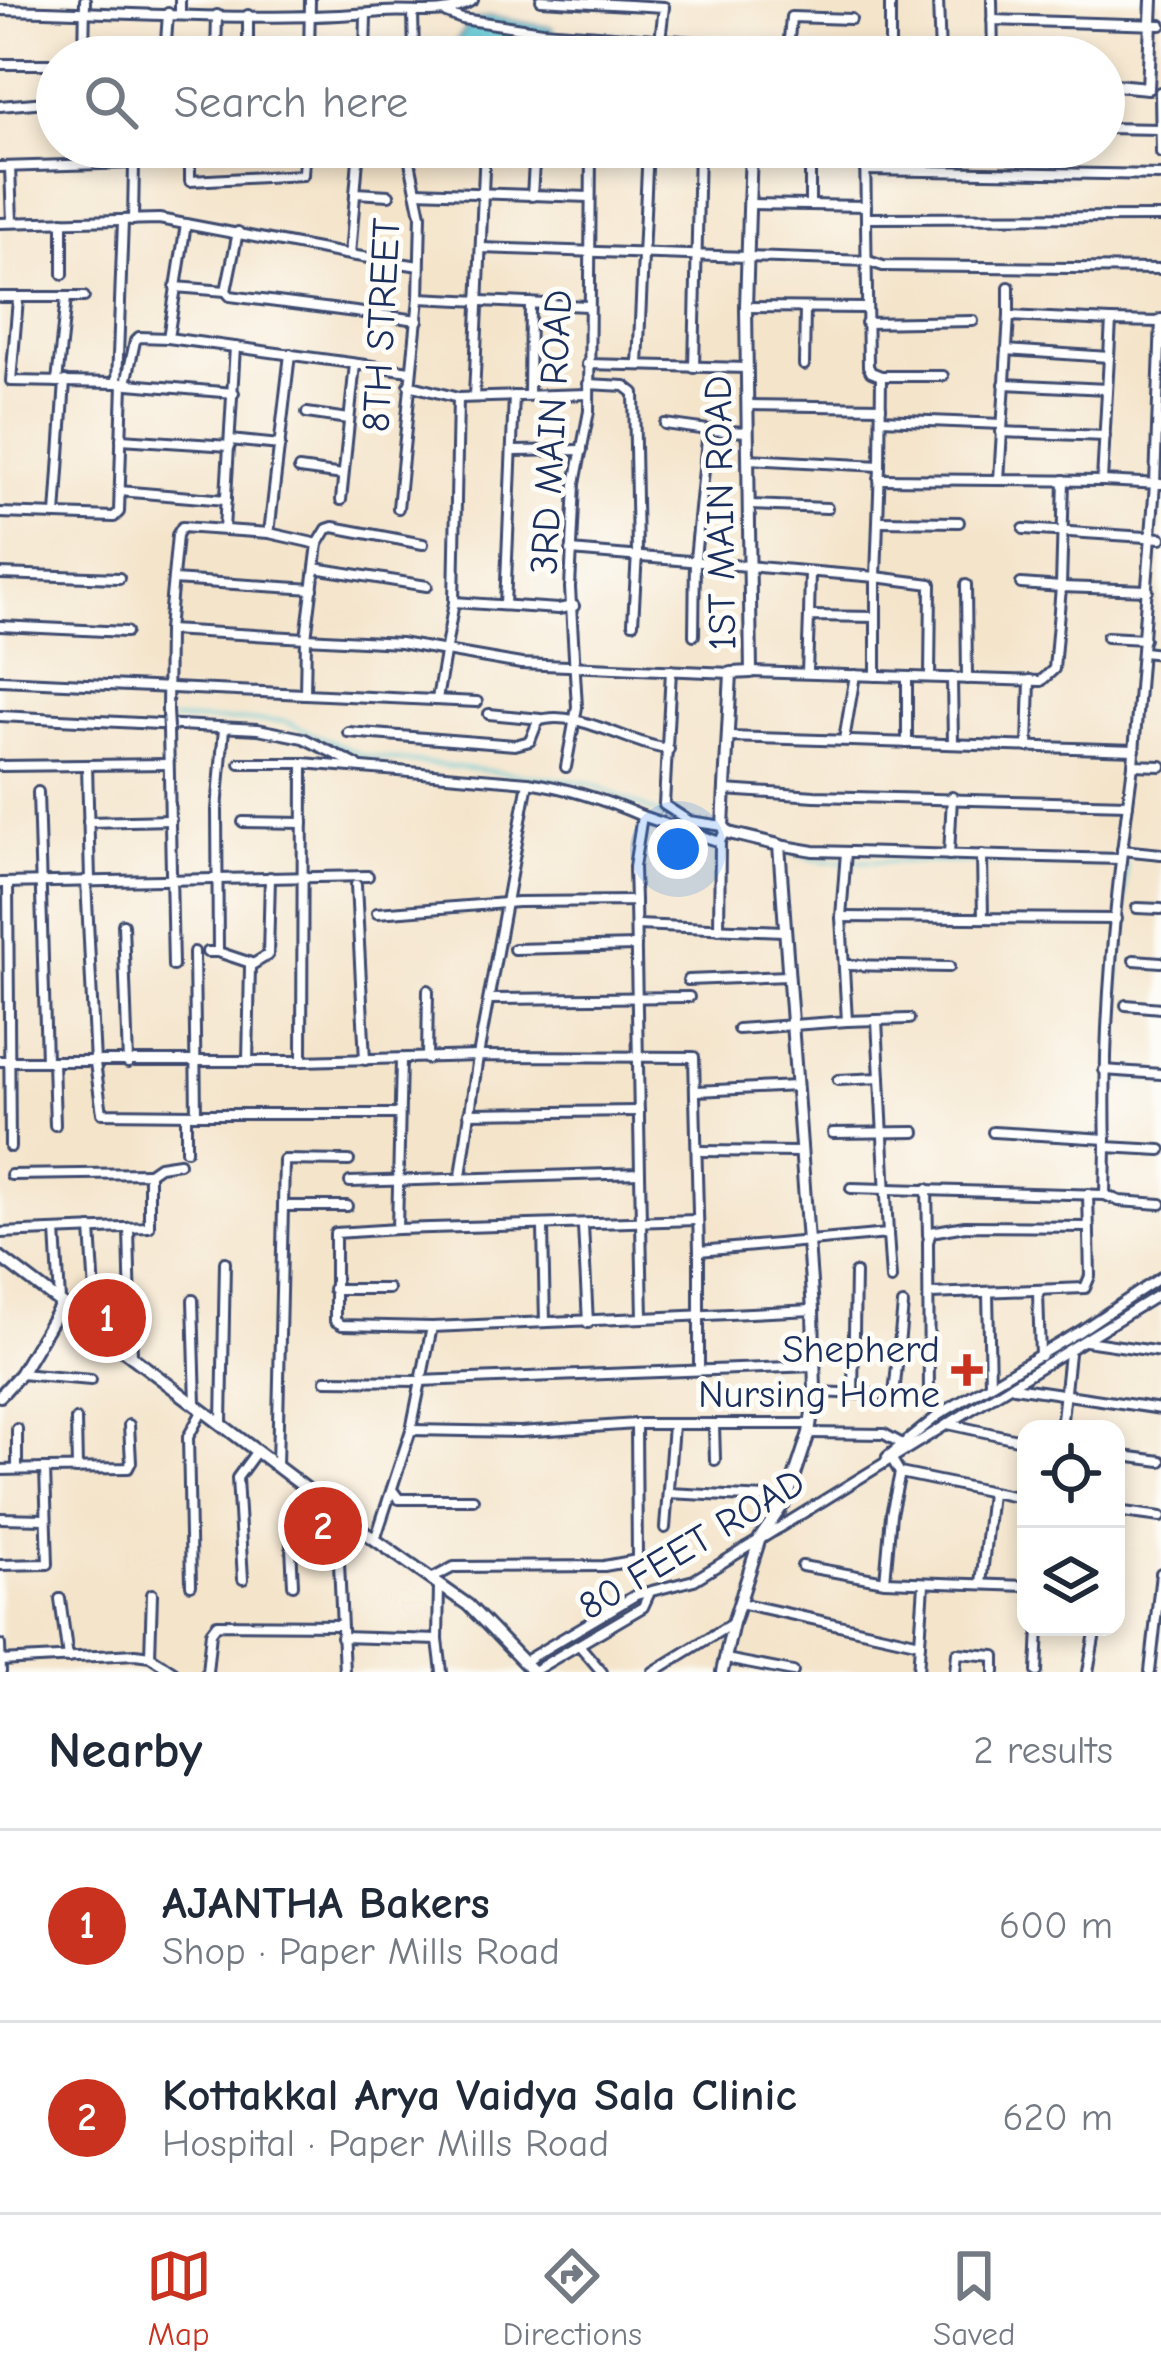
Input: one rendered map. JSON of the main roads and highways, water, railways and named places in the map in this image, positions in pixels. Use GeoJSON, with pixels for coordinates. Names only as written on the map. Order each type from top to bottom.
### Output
{"type":"FeatureCollection","features":[{"type":"Feature","properties":{"kind":"main road"},"geometry":{"type":"LineString","coordinates":[[1125,87],[1156,91],[1152,0]]}},
{"type":"Feature","properties":{"kind":"main road","name":"1ST MAIN ROAD"},"geometry":{"type":"LineString","coordinates":[[724,1666],[760,1538],[787,1499],[810,1428],[815,1392],[780,849],[723,834],[731,673],[751,672],[746,307],[751,168]]}},
{"type":"Feature","properties":{"kind":"main road"},"geometry":{"type":"LineString","coordinates":[[0,1257],[221,1426],[468,1605],[529,1669]]}},
{"type":"Feature","properties":{"kind":"main road"},"geometry":{"type":"LineString","coordinates":[[0,1396],[20,1374],[61,1305]]}},
{"type":"Feature","properties":{"kind":"water"},"geometry":{"type":"Polygon","coordinates":[[[490,17],[552,28],[551,36],[460,36],[471,21],[490,17]]]}},
{"type":"Feature","properties":{"kind":"waterway"},"geometry":{"type":"LineString","coordinates":[[172,720],[284,721],[364,756],[589,783],[685,826],[720,835]]}},
{"type":"Feature","properties":{"kind":"waterway"},"geometry":{"type":"LineString","coordinates":[[782,850],[822,861],[1127,864],[1112,1066]]}},
{"type":"Feature","properties":{"kind":"waterway"},"geometry":{"type":"LineString","coordinates":[[1112,1075],[1161,1081]]}},
{"type":"Feature","properties":{"kind":"place","name":"AJANTHA Bakers"},"geometry":{"type":"Point","coordinates":[107,1318]}},
{"type":"Feature","properties":{"kind":"place","name":"Shepherd Nursing Home"},"geometry":{"type":"Point","coordinates":[967,1370]}},
{"type":"Feature","properties":{"kind":"place","name":"Kottakkal Arya Vaidya Sala Clinic"},"geometry":{"type":"Point","coordinates":[323,1526]}}]}
